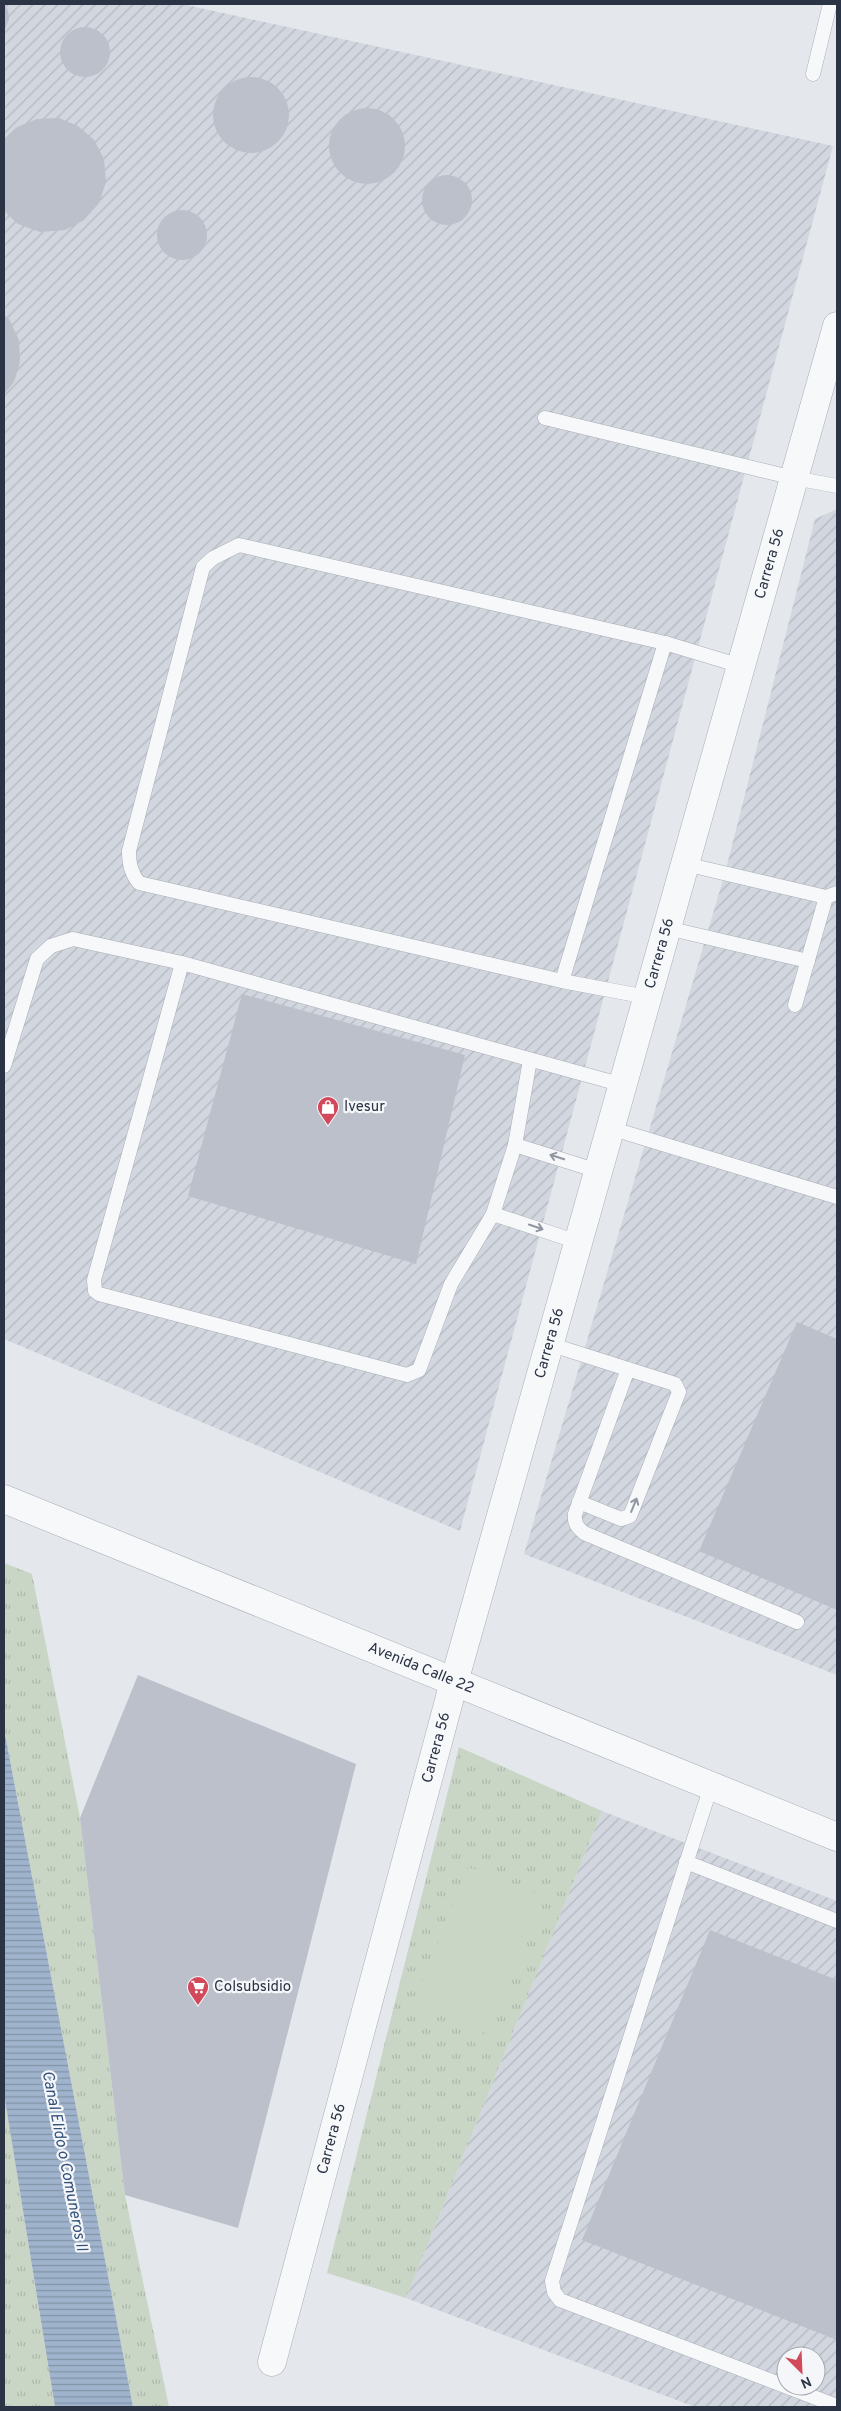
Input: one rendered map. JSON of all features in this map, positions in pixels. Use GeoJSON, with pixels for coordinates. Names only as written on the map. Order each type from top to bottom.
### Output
{"type":"FeatureCollection","features":[{"type":"Feature","properties":{"kind":"street","name":"Carrera 56"},"geometry":{"type":"LineString","coordinates":[[272,2362],[454,1682],[837,326]]}},
{"type":"Feature","properties":{"kind":"street","name":"Avenida Calle 22"},"geometry":{"type":"LineString","coordinates":[[4,1499],[837,1837]]}},
{"type":"Feature","properties":{"kind":"lane"},"geometry":{"type":"LineString","coordinates":[[813,74],[830,4]]}},
{"type":"Feature","properties":{"kind":"lane"},"geometry":{"type":"LineString","coordinates":[[544,418],[794,478],[837,486]]}},
{"type":"Feature","properties":{"kind":"lane"},"geometry":{"type":"LineString","coordinates":[[647,997],[562,981],[139,883],[129,864],[129,851],[203,567],[213,558],[239,545],[665,643],[741,666]]}},
{"type":"Feature","properties":{"kind":"lane"},"geometry":{"type":"LineString","coordinates":[[562,981],[665,643]]}},
{"type":"Feature","properties":{"kind":"lane"},"geometry":{"type":"LineString","coordinates":[[685,864],[832,895],[808,961],[795,1005]]}},
{"type":"Feature","properties":{"kind":"lane"},"geometry":{"type":"LineString","coordinates":[[667,928],[808,961]]}},
{"type":"Feature","properties":{"kind":"lane"},"geometry":{"type":"LineString","coordinates":[[4,1066],[37,959],[51,946],[73,939],[182,962],[623,1085]]}},
{"type":"Feature","properties":{"kind":"lane"},"geometry":{"type":"LineString","coordinates":[[182,962],[94,1280],[96,1291],[99,1294],[407,1375],[412,1374],[418,1370],[451,1284],[493,1214],[515,1145],[530,1060]]}},
{"type":"Feature","properties":{"kind":"lane"},"geometry":{"type":"LineString","coordinates":[[610,1128],[837,1197]]}},
{"type":"Feature","properties":{"kind":"lane"},"geometry":{"type":"LineString","coordinates":[[515,1145],[598,1171]]}},
{"type":"Feature","properties":{"kind":"lane"},"geometry":{"type":"LineString","coordinates":[[493,1214],[578,1242]]}},
{"type":"Feature","properties":{"kind":"lane"},"geometry":{"type":"LineString","coordinates":[[549,1344],[674,1384],[678,1392],[630,1516],[622,1519],[579,1502]]}},
{"type":"Feature","properties":{"kind":"lane"},"geometry":{"type":"LineString","coordinates":[[628,1369],[579,1502],[574,1521],[578,1528],[584,1533],[797,1622]]}},
{"type":"Feature","properties":{"kind":"lane"},"geometry":{"type":"LineString","coordinates":[[711,1786],[552,2281],[554,2292],[560,2300],[837,2406]]}},
{"type":"Feature","properties":{"kind":"lane"},"geometry":{"type":"LineString","coordinates":[[686,1862],[837,1921]]}},
{"type":"Feature","properties":{"kind":"shaded area"},"geometry":{"type":"Polygon","coordinates":[[[4,4],[182,4],[833,146],[460,1531],[4,1339],[4,4]]]}},
{"type":"Feature","properties":{"kind":"shaded area"},"geometry":{"type":"Polygon","coordinates":[[[837,509],[837,1675],[524,1554],[725,873],[815,519],[837,509]]]}},
{"type":"Feature","properties":{"kind":"shaded area"},"geometry":{"type":"Polygon","coordinates":[[[602,1811],[837,1901],[837,2407],[695,2407],[406,2298],[602,1811]]]}},
{"type":"Feature","properties":{"kind":"green space"},"geometry":{"type":"Polygon","coordinates":[[[4,1563],[32,1574],[80,1818],[125,2195],[169,2407],[133,2407],[4,1729],[4,1563]]]}},
{"type":"Feature","properties":{"kind":"green space"},"geometry":{"type":"Polygon","coordinates":[[[459,1747],[602,1811],[406,2298],[327,2273],[459,1747]]]}},
{"type":"Feature","properties":{"kind":"green space"},"geometry":{"type":"Polygon","coordinates":[[[468,1867],[545,1897],[490,2035],[413,2005],[468,1867]]]}},
{"type":"Feature","properties":{"kind":"green space"},"geometry":{"type":"Polygon","coordinates":[[[4,2094],[55,2407],[4,2407],[4,2094]]]}},
{"type":"Feature","properties":{"kind":"water","name":"Canal Elido o Comuneros II"},"geometry":{"type":"Polygon","coordinates":[[[4,1729],[133,2407],[55,2407],[4,2094],[4,1729]]]}},
{"type":"Feature","properties":{"kind":"building"},"geometry":{"type":"Polygon","coordinates":[[[4,4],[8,10],[9,19],[4,32],[4,4]]]}},
{"type":"Feature","properties":{"kind":"building"},"geometry":{"type":"Polygon","coordinates":[[[85,27],[99,31],[106,38],[110,52],[106,66],[99,73],[85,77],[71,73],[64,66],[60,52],[64,38],[71,31],[85,27]]]}},
{"type":"Feature","properties":{"kind":"building"},"geometry":{"type":"Polygon","coordinates":[[[251,77],[266,80],[278,88],[286,100],[289,115],[286,130],[278,142],[266,150],[251,153],[236,150],[224,142],[216,130],[213,115],[216,100],[224,88],[236,80],[251,77]]]}},
{"type":"Feature","properties":{"kind":"building"},"geometry":{"type":"Polygon","coordinates":[[[360,108],[374,108],[388,114],[399,125],[405,139],[402,161],[394,173],[374,184],[360,184],[346,178],[335,167],[329,153],[329,139],[335,125],[346,114],[360,108]]]}},
{"type":"Feature","properties":{"kind":"building"},"geometry":{"type":"Polygon","coordinates":[[[59,118],[78,126],[94,140],[104,159],[106,182],[99,203],[84,220],[65,230],[40,232],[18,224],[4,211],[4,139],[17,127],[37,119],[59,118]]]}},
{"type":"Feature","properties":{"kind":"building"},"geometry":{"type":"Polygon","coordinates":[[[447,175],[465,182],[472,200],[465,218],[447,225],[429,218],[422,200],[429,182],[447,175]]]}},
{"type":"Feature","properties":{"kind":"building"},"geometry":{"type":"Polygon","coordinates":[[[182,210],[200,217],[207,235],[200,253],[182,260],[164,253],[157,235],[164,217],[182,210]]]}},
{"type":"Feature","properties":{"kind":"building"},"geometry":{"type":"Polygon","coordinates":[[[4,315],[9,319],[19,340],[20,362],[14,382],[4,394],[4,315]]]}},
{"type":"Feature","properties":{"kind":"building","name":"Ivesur"},"geometry":{"type":"Polygon","coordinates":[[[242,994],[465,1055],[416,1264],[188,1196],[242,994]]]}},
{"type":"Feature","properties":{"kind":"building"},"geometry":{"type":"Polygon","coordinates":[[[797,1322],[837,1339],[837,1610],[699,1551],[797,1322]]]}},
{"type":"Feature","properties":{"kind":"building","name":"Colsubsidio"},"geometry":{"type":"Polygon","coordinates":[[[138,1675],[356,1764],[238,2228],[125,2195],[80,1818],[138,1675]]]}},
{"type":"Feature","properties":{"kind":"building"},"geometry":{"type":"Polygon","coordinates":[[[710,1930],[837,1980],[837,2340],[582,2240],[710,1930]]]}},
{"type":"Feature","properties":{"kind":"place","name":"Ivesur"},"geometry":{"type":"Point","coordinates":[328,1126]}},
{"type":"Feature","properties":{"kind":"place","name":"Colsubsidio"},"geometry":{"type":"Point","coordinates":[198,2006]}}]}
